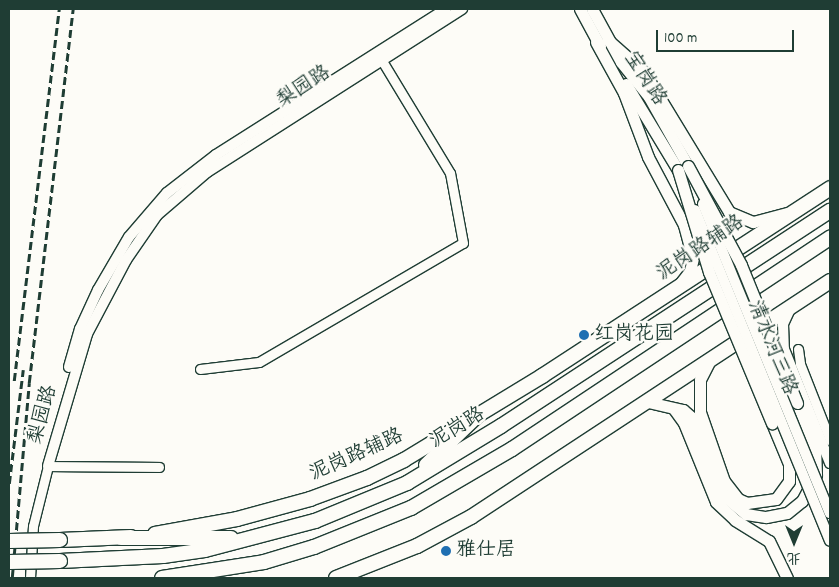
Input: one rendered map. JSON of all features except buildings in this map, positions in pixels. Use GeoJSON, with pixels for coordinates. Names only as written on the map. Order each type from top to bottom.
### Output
{"type":"FeatureCollection","features":[{"type":"Feature","properties":{"kind":"main road","name":"宝岗路"},"geometry":{"type":"LineString","coordinates":[[580,9],[683,168]]}},
{"type":"Feature","properties":{"kind":"main road","name":"宝岗路"},"geometry":{"type":"LineString","coordinates":[[592,9],[602,41]]}},
{"type":"Feature","properties":{"kind":"main road"},"geometry":{"type":"LineString","coordinates":[[602,41],[644,72],[729,212],[753,222],[794,212]]}},
{"type":"Feature","properties":{"kind":"main road"},"geometry":{"type":"LineString","coordinates":[[602,41],[648,157],[679,213],[693,251],[690,271],[671,293]]}},
{"type":"Feature","properties":{"kind":"main road"},"geometry":{"type":"LineString","coordinates":[[648,402],[684,410],[694,422],[717,484],[729,503],[746,514],[766,517],[787,512],[802,502],[816,475],[815,449],[741,265],[683,168]]}},
{"type":"Feature","properties":{"kind":"main road"},"geometry":{"type":"LineString","coordinates":[[683,168],[709,272],[789,464],[789,481],[776,499],[747,502],[738,499],[724,481],[700,412],[700,380],[710,361]]}},
{"type":"Feature","properties":{"kind":"main road","name":"泥岗路辅路"},"geometry":{"type":"LineString","coordinates":[[9,541],[121,538],[237,519],[310,499],[374,474],[476,417],[671,293],[830,188]]}},
{"type":"Feature","properties":{"kind":"main road","name":"泥岗路"},"geometry":{"type":"LineString","coordinates":[[9,562],[163,556],[205,550],[315,521],[407,483],[501,426],[830,211]]}},
{"type":"Feature","properties":{"kind":"main road"},"geometry":{"type":"LineString","coordinates":[[162,578],[264,562],[314,547],[411,508],[512,449],[830,238]]}},
{"type":"Feature","properties":{"kind":"main road"},"geometry":{"type":"LineString","coordinates":[[336,578],[417,546],[471,516],[648,402],[830,281]]}},
{"type":"Feature","properties":{"kind":"main road"},"geometry":{"type":"LineString","coordinates":[[673,408],[684,423],[716,502],[735,520],[769,541],[786,578]]}},
{"type":"Feature","properties":{"kind":"main road"},"geometry":{"type":"LineString","coordinates":[[407,483],[476,417]]}},
{"type":"Feature","properties":{"kind":"main road"},"geometry":{"type":"LineString","coordinates":[[121,538],[252,538]]}},
{"type":"Feature","properties":{"kind":"street","name":"梨园路"},"geometry":{"type":"LineString","coordinates":[[48,466],[55,423],[80,328],[115,260],[151,209],[209,159],[446,9]]}},
{"type":"Feature","properties":{"kind":"street","name":"梨园路"},"geometry":{"type":"LineString","coordinates":[[48,466],[90,327],[126,260],[157,215],[207,172],[462,9]]}},
{"type":"Feature","properties":{"kind":"street"},"geometry":{"type":"LineString","coordinates":[[200,369],[259,362],[463,243],[450,173],[381,59]]}},
{"type":"Feature","properties":{"kind":"street","name":"清水河三路"},"geometry":{"type":"LineString","coordinates":[[683,168],[830,513]]}},
{"type":"Feature","properties":{"kind":"street","name":"清水河三路"},"geometry":{"type":"LineString","coordinates":[[683,168],[830,540]]}},
{"type":"Feature","properties":{"kind":"street"},"geometry":{"type":"LineString","coordinates":[[792,306],[784,324],[784,349],[830,462]]}},
{"type":"Feature","properties":{"kind":"street"},"geometry":{"type":"LineString","coordinates":[[798,349],[800,364],[827,421],[830,440]]}},
{"type":"Feature","properties":{"kind":"street"},"geometry":{"type":"LineString","coordinates":[[30,578],[33,526],[48,466],[159,467]]}},
{"type":"Feature","properties":{"kind":"railway"},"geometry":{"type":"LineString","coordinates":[[14,381],[59,9]]}},
{"type":"Feature","properties":{"kind":"railway"},"geometry":{"type":"LineString","coordinates":[[12,578],[29,383],[73,9]]}},
{"type":"Feature","properties":{"kind":"railway"},"geometry":{"type":"LineString","coordinates":[[9,484],[23,370]]}},
{"type":"Feature","properties":{"kind":"place","name":"红岗花园"},"geometry":{"type":"Point","coordinates":[584,335]}},
{"type":"Feature","properties":{"kind":"place","name":"雅仕居"},"geometry":{"type":"Point","coordinates":[446,551]}}]}
